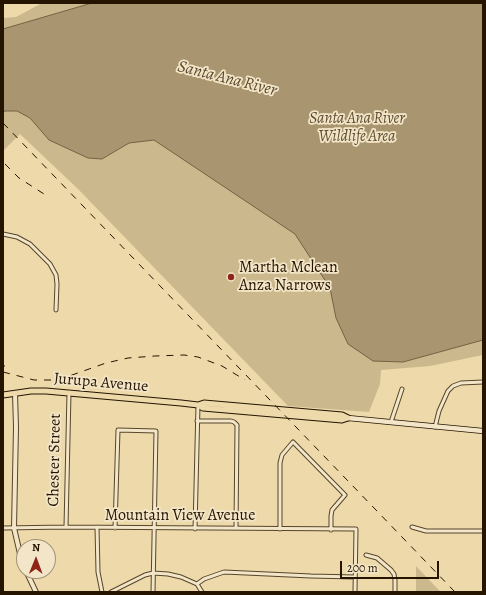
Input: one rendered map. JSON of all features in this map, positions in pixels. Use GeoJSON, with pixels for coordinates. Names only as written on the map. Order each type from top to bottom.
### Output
{"type":"FeatureCollection","features":[{"type":"Feature","properties":{"kind":"main road","name":"Jurupa Avenue"},"geometry":{"type":"LineString","coordinates":[[3,395],[46,391],[198,404],[203,408],[336,420],[348,418],[483,431]]}},
{"type":"Feature","properties":{"kind":"street"},"geometry":{"type":"LineString","coordinates":[[3,234],[17,237],[30,244],[50,264],[56,275],[56,310]]}},
{"type":"Feature","properties":{"kind":"street"},"geometry":{"type":"LineString","coordinates":[[435,427],[439,411],[448,391],[453,386],[461,383],[483,382]]}},
{"type":"Feature","properties":{"kind":"street"},"geometry":{"type":"LineString","coordinates":[[391,422],[402,389]]}},
{"type":"Feature","properties":{"kind":"street"},"geometry":{"type":"LineString","coordinates":[[15,393],[16,427],[14,528],[17,539]]}},
{"type":"Feature","properties":{"kind":"street","name":"Chester Street"},"geometry":{"type":"LineString","coordinates":[[66,527],[69,393]]}},
{"type":"Feature","properties":{"kind":"street"},"geometry":{"type":"LineString","coordinates":[[196,529],[198,404]]}},
{"type":"Feature","properties":{"kind":"street"},"geometry":{"type":"LineString","coordinates":[[197,421],[231,421],[237,425],[236,528]]}},
{"type":"Feature","properties":{"kind":"street"},"geometry":{"type":"LineString","coordinates":[[115,528],[118,430],[156,431],[153,592]]}},
{"type":"Feature","properties":{"kind":"street"},"geometry":{"type":"LineString","coordinates":[[280,529],[280,463],[282,455],[293,442],[345,495],[332,510],[331,530]]}},
{"type":"Feature","properties":{"kind":"street"},"geometry":{"type":"LineString","coordinates":[[412,527],[426,531],[483,531]]}},
{"type":"Feature","properties":{"kind":"street","name":"Mountain View Avenue"},"geometry":{"type":"LineString","coordinates":[[3,528],[356,529],[355,577]]}},
{"type":"Feature","properties":{"kind":"street"},"geometry":{"type":"LineString","coordinates":[[97,528],[98,572],[102,592]]}},
{"type":"Feature","properties":{"kind":"street"},"geometry":{"type":"LineString","coordinates":[[366,555],[377,558],[391,570],[394,574],[395,592]]}},
{"type":"Feature","properties":{"kind":"street"},"geometry":{"type":"LineString","coordinates":[[197,584],[204,579],[224,572],[271,575],[355,577],[355,592]]}},
{"type":"Feature","properties":{"kind":"street"},"geometry":{"type":"LineString","coordinates":[[111,592],[145,575],[153,573],[181,577],[197,584],[202,592]]}},
{"type":"Feature","properties":{"kind":"street"},"geometry":{"type":"LineString","coordinates":[[30,579],[36,592]]}},
{"type":"Feature","properties":{"kind":"green space","name":"Santa Ana River"},"geometry":{"type":"Polygon","coordinates":[[[42,3],[483,3],[483,355],[430,366],[381,370],[380,384],[369,412],[288,406],[79,190],[20,134],[3,151],[3,18],[16,17],[42,3]]]}},
{"type":"Feature","properties":{"kind":"green space"},"geometry":{"type":"Polygon","coordinates":[[[416,566],[432,583],[441,592],[416,592],[416,566]]]}},
{"type":"Feature","properties":{"kind":"water","name":"Santa Ana River"},"geometry":{"type":"Polygon","coordinates":[[[92,3],[483,3],[483,340],[403,362],[373,361],[348,344],[336,318],[330,288],[295,234],[154,140],[129,143],[102,159],[88,158],[49,140],[30,118],[17,111],[3,112],[3,29],[92,3]]]}},
{"type":"Feature","properties":{"kind":"railway"},"geometry":{"type":"LineString","coordinates":[[3,123],[455,592]]}},
{"type":"Feature","properties":{"kind":"railway"},"geometry":{"type":"LineString","coordinates":[[5,164],[19,178],[44,194]]}},
{"type":"Feature","properties":{"kind":"railway"},"geometry":{"type":"LineString","coordinates":[[3,372],[34,380],[58,380],[106,363],[128,358],[184,355],[198,357],[222,366],[245,380]]}},
{"type":"Feature","properties":{"kind":"place","name":"Martha Mclean Anza Narrows"},"geometry":{"type":"Point","coordinates":[231,277]}},
{"type":"Feature","properties":{"kind":"park label","name":"Santa Ana River Wildlife Area"},"geometry":{"type":"Point","coordinates":[357,128]}}]}
